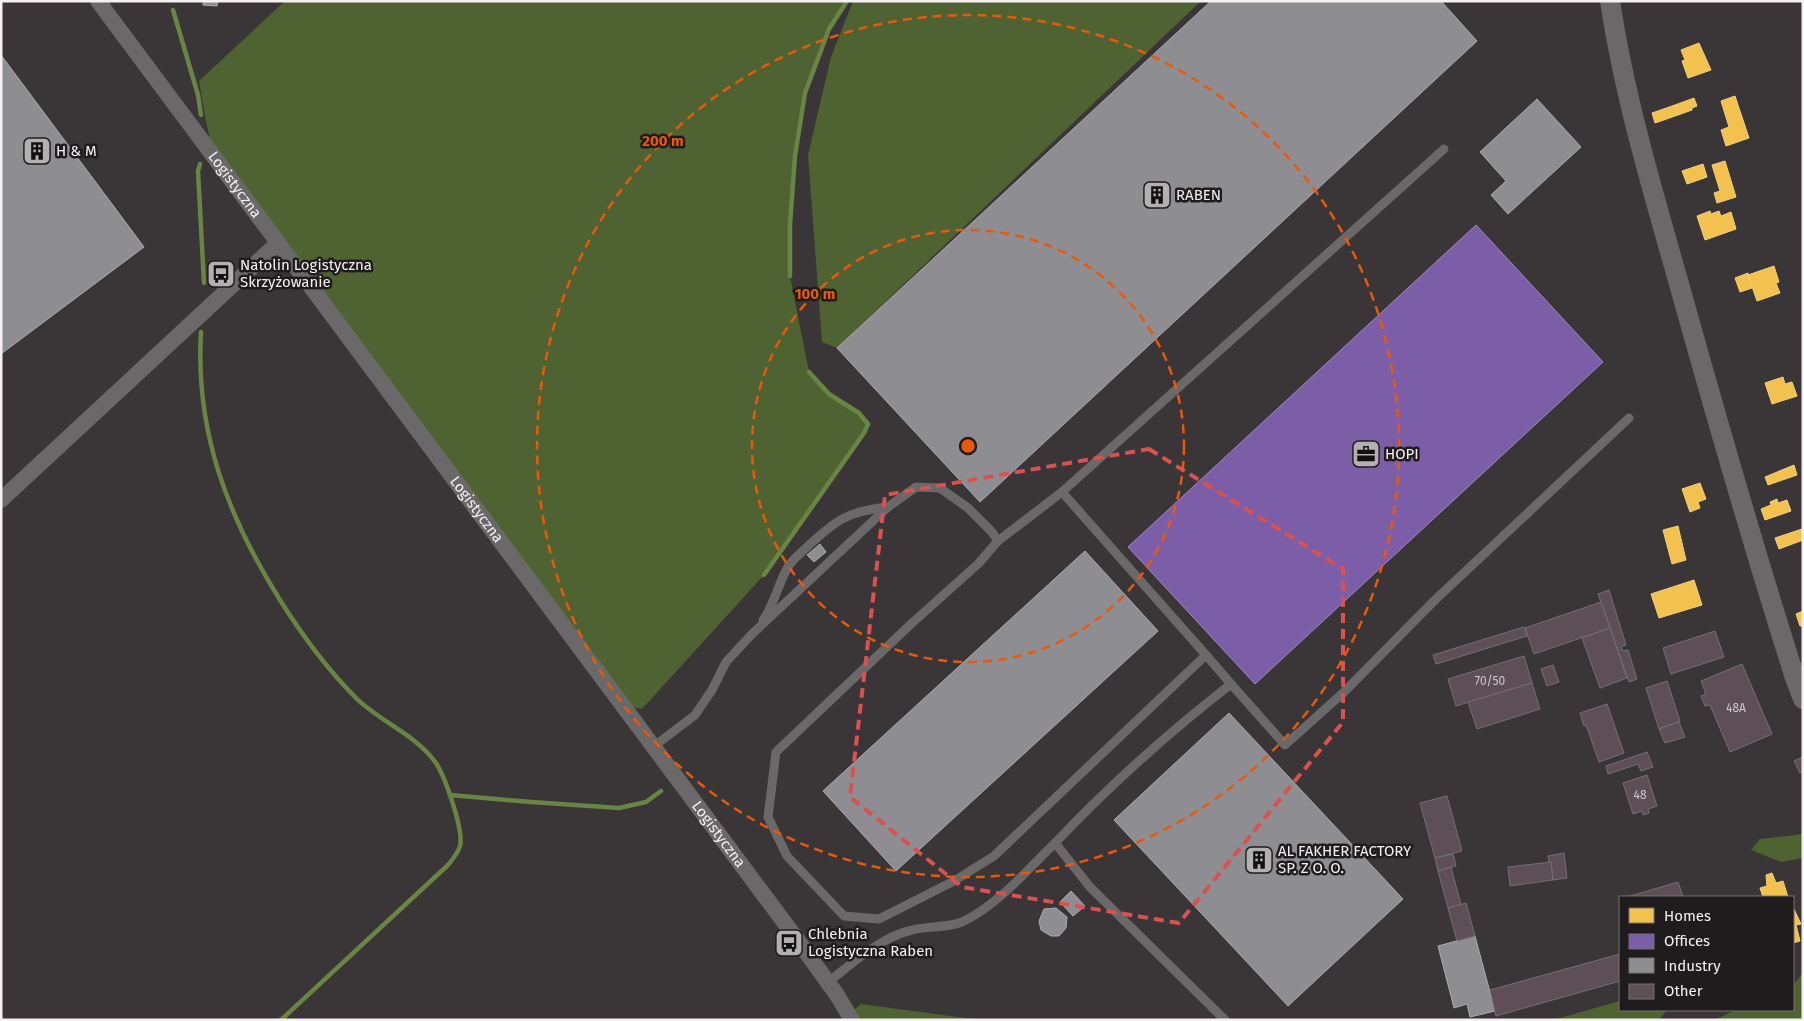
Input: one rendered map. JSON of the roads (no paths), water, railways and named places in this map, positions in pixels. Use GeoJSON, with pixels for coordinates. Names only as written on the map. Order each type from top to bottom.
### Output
{"type":"FeatureCollection","features":[{"type":"Feature","properties":{"kind":"street","name":"Logistyczna"},"geometry":{"type":"LineString","coordinates":[[98,1],[828,982],[852,1020]]}},
{"type":"Feature","properties":{"kind":"street"},"geometry":{"type":"LineString","coordinates":[[1610,1],[1624,81],[1648,176],[1748,531],[1803,699]]}},
{"type":"Feature","properties":{"kind":"street"},"geometry":{"type":"LineString","coordinates":[[1,500],[278,243]]}},
{"type":"Feature","properties":{"kind":"lane"},"geometry":{"type":"LineString","coordinates":[[1206,655],[994,856],[954,881],[879,919],[844,916],[787,856],[768,817],[776,752],[911,624],[978,564],[998,541],[1062,492],[1444,149]]}},
{"type":"Feature","properties":{"kind":"lane"},"geometry":{"type":"LineString","coordinates":[[1062,492],[1286,745],[1343,693],[1436,599],[1629,418]]}},
{"type":"Feature","properties":{"kind":"lane"},"geometry":{"type":"LineString","coordinates":[[653,747],[695,715],[712,690],[726,662],[752,634],[888,507],[916,487],[940,488],[968,508],[992,532],[998,541]]}},
{"type":"Feature","properties":{"kind":"lane"},"geometry":{"type":"LineString","coordinates":[[752,634],[765,617],[788,566],[828,528],[847,516],[869,509],[888,507]]}},
{"type":"Feature","properties":{"kind":"lane"},"geometry":{"type":"LineString","coordinates":[[828,982],[860,957],[888,939],[912,930],[960,923],[979,912],[1009,888],[1121,777],[1177,726],[1230,684]]}},
{"type":"Feature","properties":{"kind":"lane"},"geometry":{"type":"LineString","coordinates":[[1055,843],[1090,887],[1225,1020]]}},
{"type":"Feature","properties":{"kind":"waterway"},"geometry":{"type":"LineString","coordinates":[[790,276],[790,224],[795,156],[805,93],[829,29],[847,1]]}},
{"type":"Feature","properties":{"kind":"waterway"},"geometry":{"type":"LineString","coordinates":[[173,10],[198,95],[201,115]]}},
{"type":"Feature","properties":{"kind":"waterway"},"geometry":{"type":"LineString","coordinates":[[200,164],[198,171],[204,283]]}},
{"type":"Feature","properties":{"kind":"waterway"},"geometry":{"type":"LineString","coordinates":[[201,332],[201,369],[210,439],[231,505],[261,569],[288,613],[335,676],[366,707],[419,744],[436,763],[453,804],[459,828],[460,846],[448,865],[281,1020]]}},
{"type":"Feature","properties":{"kind":"waterway"},"geometry":{"type":"LineString","coordinates":[[764,575],[864,433],[868,424],[859,413],[829,394],[809,372]]}},
{"type":"Feature","properties":{"kind":"waterway"},"geometry":{"type":"LineString","coordinates":[[450,795],[619,808],[646,802],[661,791]]}},
{"type":"Feature","properties":{"kind":"place","name":"H & M"},"geometry":{"type":"Point","coordinates":[37,151]}},
{"type":"Feature","properties":{"kind":"place","name":"RABEN"},"geometry":{"type":"Point","coordinates":[1157,195]}},
{"type":"Feature","properties":{"kind":"place","name":"Natolin Logistyczna Skrzyżowanie"},"geometry":{"type":"Point","coordinates":[221,274]}},
{"type":"Feature","properties":{"kind":"place","name":"HOPI"},"geometry":{"type":"Point","coordinates":[1366,454]}},
{"type":"Feature","properties":{"kind":"place","name":"AL FAKHER FACTORY SP. Z O. O."},"geometry":{"type":"Point","coordinates":[1259,860]}},
{"type":"Feature","properties":{"kind":"place","name":"Chlebnia Logistyczna Raben"},"geometry":{"type":"Point","coordinates":[789,943]}}]}
